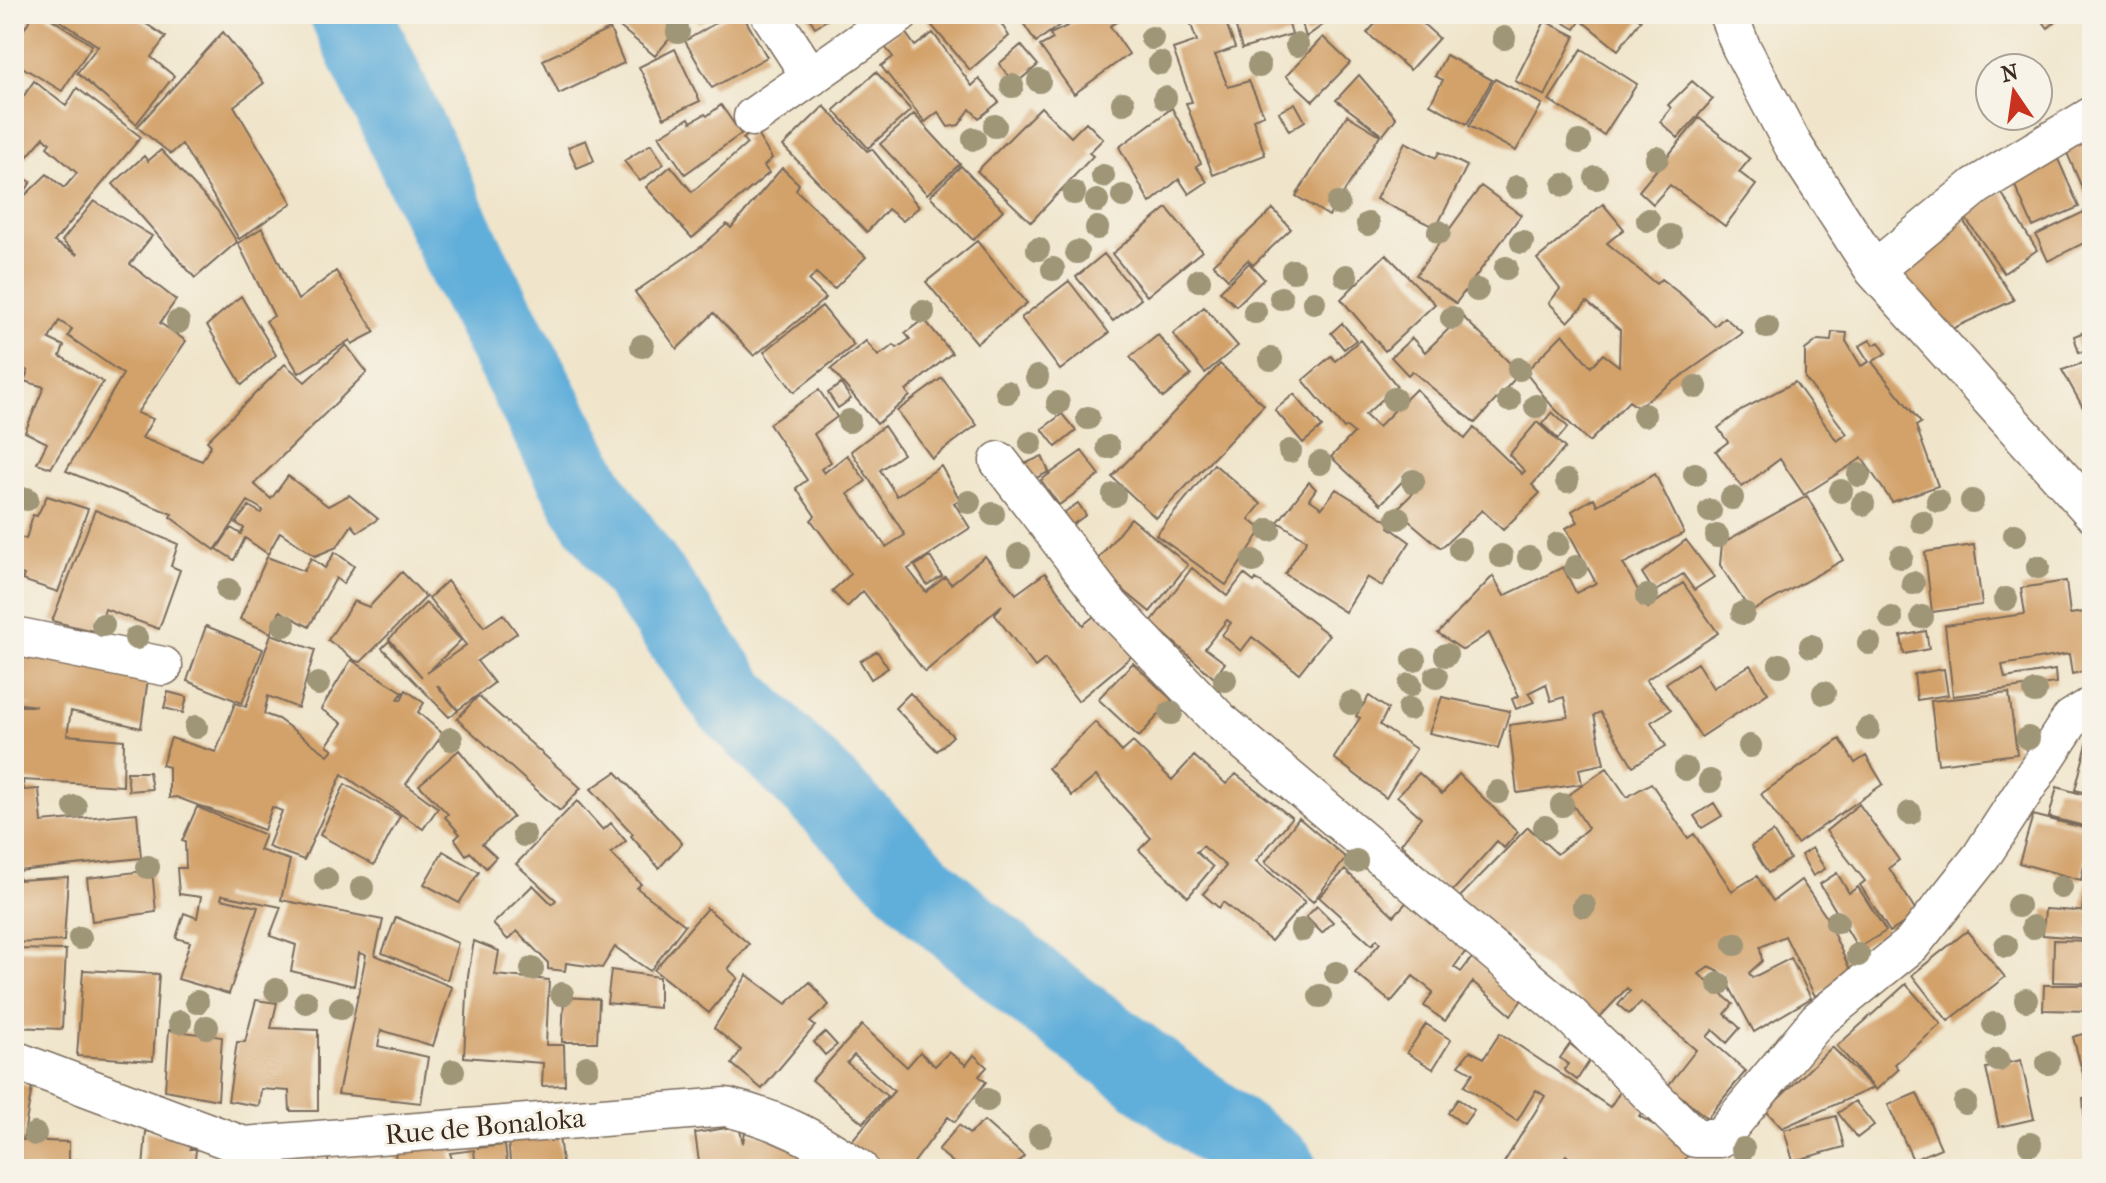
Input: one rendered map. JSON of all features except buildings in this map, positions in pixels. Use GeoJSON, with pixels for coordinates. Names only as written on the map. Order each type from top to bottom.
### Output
{"type":"FeatureCollection","features":[{"type":"Feature","properties":{"kind":"street"},"geometry":{"type":"LineString","coordinates":[[770,14],[811,77]]}},
{"type":"Feature","properties":{"kind":"street"},"geometry":{"type":"LineString","coordinates":[[753,117],[900,14]]}},
{"type":"Feature","properties":{"kind":"street"},"geometry":{"type":"LineString","coordinates":[[1728,14],[1741,47],[1793,145],[1874,270],[2092,512]]}},
{"type":"Feature","properties":{"kind":"street"},"geometry":{"type":"LineString","coordinates":[[1874,270],[1976,186],[2092,116]]}},
{"type":"Feature","properties":{"kind":"street"},"geometry":{"type":"LineString","coordinates":[[999,461],[1111,607],[1219,720],[1570,1015],[1695,1138],[1720,1138],[1818,1020],[1912,944],[1981,857],[2071,719],[2092,706]]}},
{"type":"Feature","properties":{"kind":"street"},"geometry":{"type":"LineString","coordinates":[[14,636],[163,666]]}},
{"type":"Feature","properties":{"kind":"street","name":"Rue de Bonaloka"},"geometry":{"type":"LineString","coordinates":[[14,1060],[244,1157],[726,1107],[772,1118],[811,1136],[859,1169]]}},
{"type":"Feature","properties":{"kind":"waterway"},"geometry":{"type":"LineString","coordinates":[[351,14],[469,267],[592,503],[732,700],[932,900],[1035,988],[1276,1169]]}}]}
